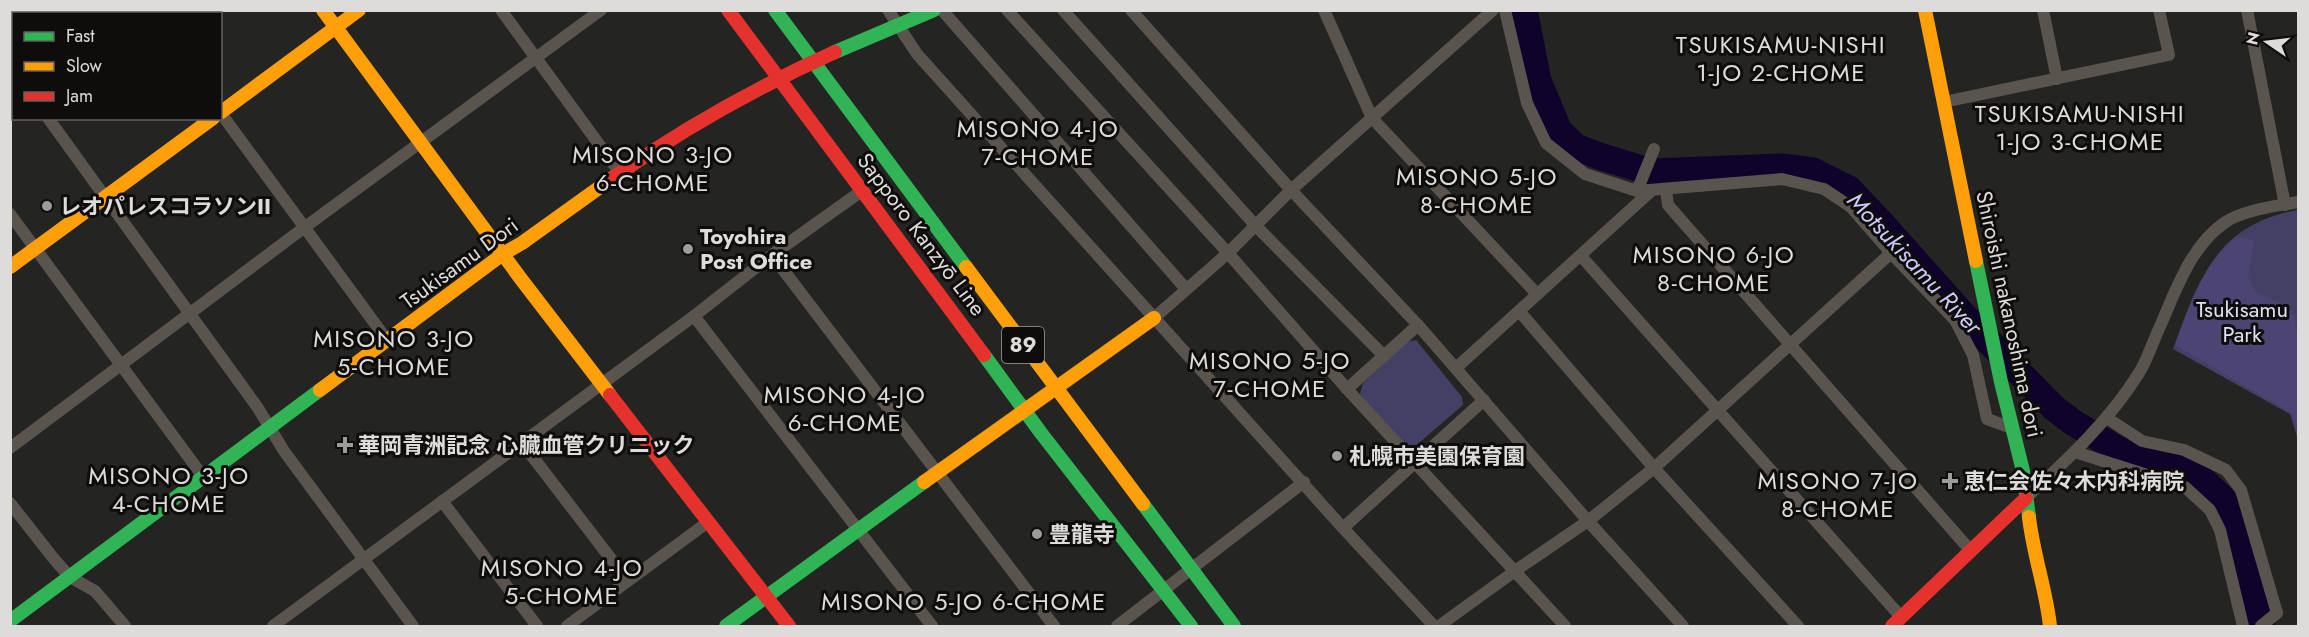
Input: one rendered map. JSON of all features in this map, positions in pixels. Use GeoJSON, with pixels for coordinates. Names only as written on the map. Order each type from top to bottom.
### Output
{"type":"FeatureCollection","features":[{"type":"Feature","properties":{"kind":"main road"},"geometry":{"type":"LineString","coordinates":[[323,10],[503,254],[789,627]]}},
{"type":"Feature","properties":{"kind":"main road"},"geometry":{"type":"LineString","coordinates":[[222,112],[359,10]]}},
{"type":"Feature","properties":{"kind":"main road","name":"Sapporo Kanzyō Line"},"geometry":{"type":"LineString","coordinates":[[728,10],[1025,410],[1191,627]]}},
{"type":"Feature","properties":{"kind":"main road","name":"Sapporo Kanzyō Line"},"geometry":{"type":"LineString","coordinates":[[776,10],[1234,627]]}},
{"type":"Feature","properties":{"kind":"main road","name":"Tsukisamu Dori"},"geometry":{"type":"LineString","coordinates":[[10,621],[503,254],[697,122],[814,61],[934,10]]}},
{"type":"Feature","properties":{"kind":"main road","name":"Shiroishi nakanoshima dori"},"geometry":{"type":"LineString","coordinates":[[1925,10],[2001,382],[2023,471],[2050,627]]}},
{"type":"Feature","properties":{"kind":"main road"},"geometry":{"type":"LineString","coordinates":[[10,267],[210,120]]}},
{"type":"Feature","properties":{"kind":"main road"},"geometry":{"type":"LineString","coordinates":[[726,627],[766,596],[939,474],[1055,387],[1154,318]]}},
{"type":"Feature","properties":{"kind":"main road"},"geometry":{"type":"LineString","coordinates":[[1896,622],[2026,498]]}},
{"type":"Feature","properties":{"kind":"street"},"geometry":{"type":"LineString","coordinates":[[501,10],[620,173]]}},
{"type":"Feature","properties":{"kind":"street"},"geometry":{"type":"LineString","coordinates":[[10,448],[305,227],[602,10]]}},
{"type":"Feature","properties":{"kind":"street"},"geometry":{"type":"LineString","coordinates":[[888,10],[917,54],[1434,627]]}},
{"type":"Feature","properties":{"kind":"street"},"geometry":{"type":"LineString","coordinates":[[942,10],[1186,289]]}},
{"type":"Feature","properties":{"kind":"street"},"geometry":{"type":"LineString","coordinates":[[1007,10],[1228,253],[1347,389],[1565,627]]}},
{"type":"Feature","properties":{"kind":"street"},"geometry":{"type":"LineString","coordinates":[[1063,10],[1256,225],[1384,356]]}},
{"type":"Feature","properties":{"kind":"street"},"geometry":{"type":"LineString","coordinates":[[1131,10],[1291,189],[1418,324],[1683,627]]}},
{"type":"Feature","properties":{"kind":"street"},"geometry":{"type":"LineString","coordinates":[[1324,10],[1372,118],[1537,294]]}},
{"type":"Feature","properties":{"kind":"street"},"geometry":{"type":"LineString","coordinates":[[1154,318],[1228,253],[1291,189],[1493,10]]}},
{"type":"Feature","properties":{"kind":"street"},"geometry":{"type":"LineString","coordinates":[[1504,10],[1527,103],[1546,143],[1585,174],[1643,191],[1782,179],[1824,189],[1851,207],[1955,320],[1973,355],[1988,419],[2012,428]]}},
{"type":"Feature","properties":{"kind":"street"},"geometry":{"type":"LineString","coordinates":[[2043,10],[2057,79]]}},
{"type":"Feature","properties":{"kind":"street"},"geometry":{"type":"LineString","coordinates":[[1944,102],[2169,56],[2159,10]]}},
{"type":"Feature","properties":{"kind":"street"},"geometry":{"type":"LineString","coordinates":[[2247,10],[2285,204]]}},
{"type":"Feature","properties":{"kind":"street"},"geometry":{"type":"LineString","coordinates":[[222,114],[387,340]]}},
{"type":"Feature","properties":{"kind":"street"},"geometry":{"type":"LineString","coordinates":[[49,120],[189,313],[284,451],[413,627]]}},
{"type":"Feature","properties":{"kind":"street"},"geometry":{"type":"LineString","coordinates":[[1456,368],[1581,255],[1643,191],[1642,178],[1654,149]]}},
{"type":"Feature","properties":{"kind":"street"},"geometry":{"type":"LineString","coordinates":[[273,627],[694,316],[772,255],[863,190]]}},
{"type":"Feature","properties":{"kind":"street"},"geometry":{"type":"LineString","coordinates":[[1666,190],[1668,205],[1970,550]]}},
{"type":"Feature","properties":{"kind":"street"},"geometry":{"type":"LineString","coordinates":[[2026,498],[2087,440],[2104,421],[2140,371],[2180,280],[2201,244],[2225,222],[2258,210],[2298,202]]}},
{"type":"Feature","properties":{"kind":"street"},"geometry":{"type":"LineString","coordinates":[[10,214],[204,478]]}},
{"type":"Feature","properties":{"kind":"street"},"geometry":{"type":"LineString","coordinates":[[1439,627],[1588,521],[1654,468],[1891,253]]}},
{"type":"Feature","properties":{"kind":"street"},"geometry":{"type":"LineString","coordinates":[[772,255],[1054,627]]}},
{"type":"Feature","properties":{"kind":"street"},"geometry":{"type":"LineString","coordinates":[[1581,255],[1719,410],[1896,622]]}},
{"type":"Feature","properties":{"kind":"street"},"geometry":{"type":"LineString","coordinates":[[1519,310],[1654,468],[1798,627]]}},
{"type":"Feature","properties":{"kind":"street"},"geometry":{"type":"LineString","coordinates":[[694,316],[932,627]]}},
{"type":"Feature","properties":{"kind":"street"},"geometry":{"type":"LineString","coordinates":[[1347,389],[1418,324]]}},
{"type":"Feature","properties":{"kind":"street"},"geometry":{"type":"LineString","coordinates":[[1343,528],[1484,400]]}},
{"type":"Feature","properties":{"kind":"street"},"geometry":{"type":"LineString","coordinates":[[2104,421],[2142,441],[2184,450],[2226,470],[2241,490],[2277,613],[2261,627]]}},
{"type":"Feature","properties":{"kind":"street"},"geometry":{"type":"LineString","coordinates":[[522,443],[628,581]]}},
{"type":"Feature","properties":{"kind":"street"},"geometry":{"type":"LineString","coordinates":[[2075,452],[2186,487],[2210,510],[2220,530],[2243,627]]}},
{"type":"Feature","properties":{"kind":"street"},"geometry":{"type":"LineString","coordinates":[[1118,627],[1304,482]]}},
{"type":"Feature","properties":{"kind":"street"},"geometry":{"type":"LineString","coordinates":[[442,501],[537,627]]}},
{"type":"Feature","properties":{"kind":"street"},"geometry":{"type":"LineString","coordinates":[[10,503],[54,560],[70,577],[95,591],[125,627]]}},
{"type":"Feature","properties":{"kind":"street"},"geometry":{"type":"LineString","coordinates":[[567,627],[708,522]]}},
{"type":"Feature","properties":{"kind":"green space","name":"Tsukisamu Park"},"geometry":{"type":"Polygon","coordinates":[[[2298,210],[2298,440],[2290,414],[2173,349],[2192,299],[2214,258],[2229,242],[2248,228],[2270,217],[2298,210]]]}},
{"type":"Feature","properties":{"kind":"green space","name":"Tsukisamu Park"},"geometry":{"type":"Polygon","coordinates":[[[2237,237],[2254,240],[2248,278],[2254,289],[2259,294],[2285,306],[2293,315],[2298,332],[2298,431],[2293,414],[2175,345],[2198,286],[2214,261],[2237,237]]]}},
{"type":"Feature","properties":{"kind":"green space"},"geometry":{"type":"Polygon","coordinates":[[[1416,340],[1462,397],[1463,405],[1413,448],[1404,446],[1360,394],[1363,383],[1407,342],[1416,340]]]}},
{"type":"Feature","properties":{"kind":"waterway","name":"Motsukisamu River"},"geometry":{"type":"LineString","coordinates":[[1524,10],[1538,81],[1559,131],[1576,147],[1651,172],[1782,167],[1813,171],[1849,189],[1965,317],[2054,408],[2117,449],[2192,470],[2224,500],[2242,541],[2262,626]]}},
{"type":"Feature","properties":{"kind":"traffic: fast"},"geometry":{"type":"LineString","coordinates":[[775,10],[966,267]]}},
{"type":"Feature","properties":{"kind":"traffic: fast"},"geometry":{"type":"LineString","coordinates":[[835,52],[934,10]]}},
{"type":"Feature","properties":{"kind":"traffic: fast"},"geometry":{"type":"LineString","coordinates":[[1976,261],[2001,382],[2023,471],[2029,517]]}},
{"type":"Feature","properties":{"kind":"traffic: fast"},"geometry":{"type":"LineString","coordinates":[[984,355],[1041,433],[1191,626]]}},
{"type":"Feature","properties":{"kind":"traffic: fast"},"geometry":{"type":"LineString","coordinates":[[10,621],[320,390]]}},
{"type":"Feature","properties":{"kind":"traffic: fast"},"geometry":{"type":"LineString","coordinates":[[726,626],[924,482]]}},
{"type":"Feature","properties":{"kind":"traffic: fast"},"geometry":{"type":"LineString","coordinates":[[1143,504],[1234,626]]}},
{"type":"Feature","properties":{"kind":"traffic: slow"},"geometry":{"type":"LineString","coordinates":[[323,10],[521,279],[610,395]]}},
{"type":"Feature","properties":{"kind":"traffic: slow"},"geometry":{"type":"LineString","coordinates":[[222,112],[359,10]]}},
{"type":"Feature","properties":{"kind":"traffic: slow"},"geometry":{"type":"LineString","coordinates":[[1925,10],[1976,261]]}},
{"type":"Feature","properties":{"kind":"traffic: slow"},"geometry":{"type":"LineString","coordinates":[[10,267],[210,120]]}},
{"type":"Feature","properties":{"kind":"traffic: slow"},"geometry":{"type":"LineString","coordinates":[[320,390],[503,254],[614,177]]}},
{"type":"Feature","properties":{"kind":"traffic: slow"},"geometry":{"type":"LineString","coordinates":[[966,267],[1143,504]]}},
{"type":"Feature","properties":{"kind":"traffic: slow"},"geometry":{"type":"LineString","coordinates":[[924,482],[1154,318]]}},
{"type":"Feature","properties":{"kind":"traffic: slow"},"geometry":{"type":"LineString","coordinates":[[2029,517],[2050,626]]}},
{"type":"Feature","properties":{"kind":"traffic: jam"},"geometry":{"type":"LineString","coordinates":[[728,10],[984,355]]}},
{"type":"Feature","properties":{"kind":"traffic: jam"},"geometry":{"type":"LineString","coordinates":[[614,177],[721,109],[835,52]]}},
{"type":"Feature","properties":{"kind":"traffic: jam"},"geometry":{"type":"LineString","coordinates":[[610,395],[789,626]]}},
{"type":"Feature","properties":{"kind":"traffic: jam"},"geometry":{"type":"LineString","coordinates":[[1892,626],[2026,498]]}},
{"type":"Feature","properties":{"kind":"place","name":"レオパレスコラソンII"},"geometry":{"type":"Point","coordinates":[47,206]}},
{"type":"Feature","properties":{"kind":"place","name":"Toyohira Post Office"},"geometry":{"type":"Point","coordinates":[688,249]}},
{"type":"Feature","properties":{"kind":"place","name":"華岡青洲記念 心臓血管クリニック"},"geometry":{"type":"Point","coordinates":[345,445]}},
{"type":"Feature","properties":{"kind":"place","name":"札幌市美園保育園"},"geometry":{"type":"Point","coordinates":[1337,456]}},
{"type":"Feature","properties":{"kind":"place","name":"恵仁会佐々木内科病院"},"geometry":{"type":"Point","coordinates":[1950,481]}},
{"type":"Feature","properties":{"kind":"place","name":"豊龍寺"},"geometry":{"type":"Point","coordinates":[1037,534]}},
{"type":"Feature","properties":{"kind":"district","name":"TSUKISAMU-NISHI 1-JO 2-CHOME"},"geometry":{"type":"Point","coordinates":[1781,58]}},
{"type":"Feature","properties":{"kind":"district","name":"TSUKISAMU-NISHI 1-JO 3-CHOME"},"geometry":{"type":"Point","coordinates":[2080,127]}},
{"type":"Feature","properties":{"kind":"district","name":"MISONO 4-JO 7-CHOME"},"geometry":{"type":"Point","coordinates":[1038,142]}},
{"type":"Feature","properties":{"kind":"district","name":"MISONO 3-JO 6-CHOME"},"geometry":{"type":"Point","coordinates":[653,168]}},
{"type":"Feature","properties":{"kind":"district","name":"MISONO 5-JO 8-CHOME"},"geometry":{"type":"Point","coordinates":[1477,190]}},
{"type":"Feature","properties":{"kind":"district","name":"MISONO 6-JO 8-CHOME"},"geometry":{"type":"Point","coordinates":[1714,268]}},
{"type":"Feature","properties":{"kind":"district","name":"MISONO 3-JO 5-CHOME"},"geometry":{"type":"Point","coordinates":[394,352]}},
{"type":"Feature","properties":{"kind":"district","name":"MISONO 5-JO 7-CHOME"},"geometry":{"type":"Point","coordinates":[1270,374]}},
{"type":"Feature","properties":{"kind":"district","name":"MISONO 4-JO 6-CHOME"},"geometry":{"type":"Point","coordinates":[845,408]}},
{"type":"Feature","properties":{"kind":"district","name":"MISONO 3-JO 4-CHOME"},"geometry":{"type":"Point","coordinates":[169,489]}},
{"type":"Feature","properties":{"kind":"district","name":"MISONO 7-JO 8-CHOME"},"geometry":{"type":"Point","coordinates":[1838,494]}},
{"type":"Feature","properties":{"kind":"district","name":"MISONO 4-JO 5-CHOME"},"geometry":{"type":"Point","coordinates":[562,581]}},
{"type":"Feature","properties":{"kind":"district","name":"MISONO 5-JO 6-CHOME"},"geometry":{"type":"Point","coordinates":[964,601]}}]}
